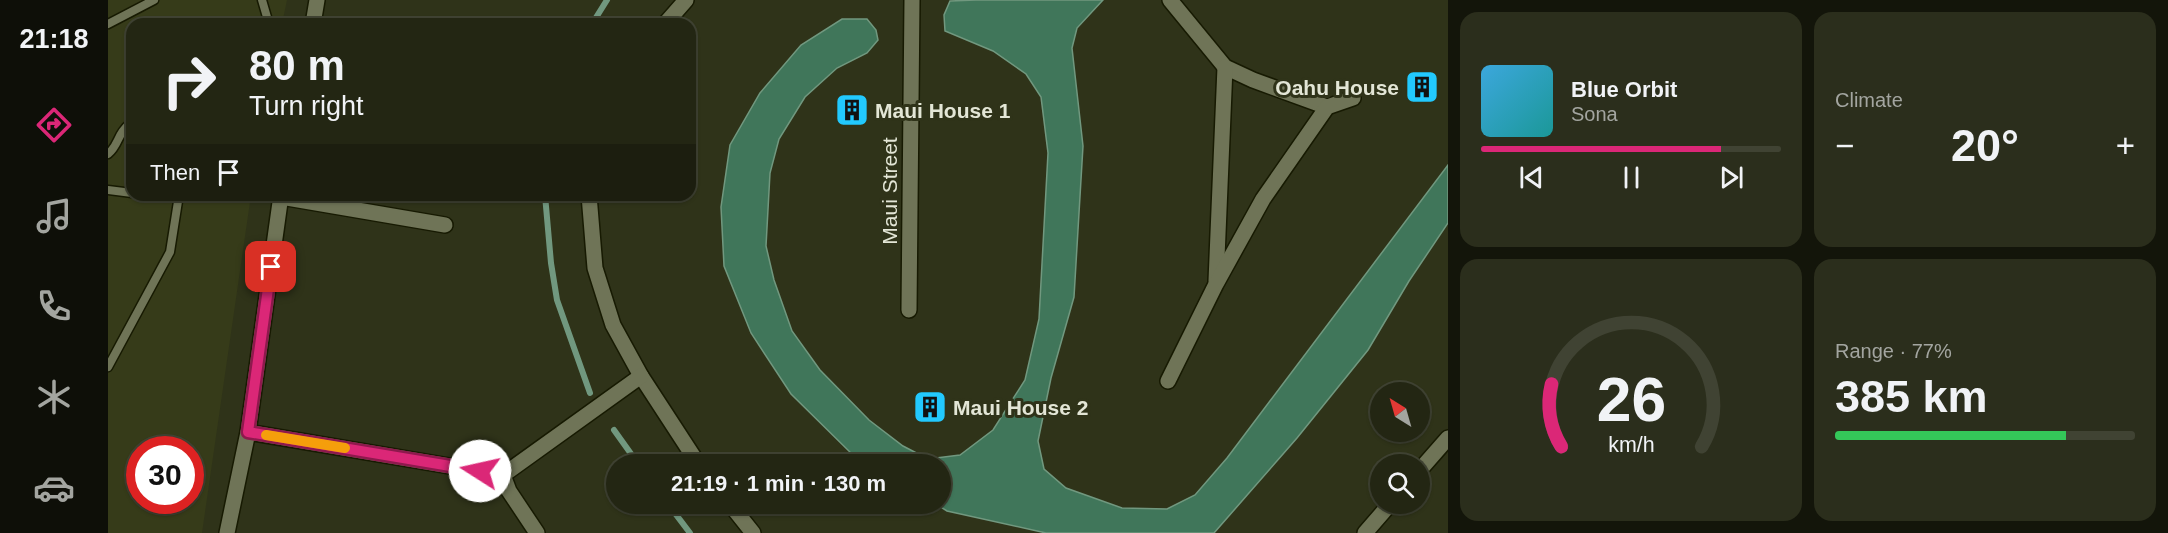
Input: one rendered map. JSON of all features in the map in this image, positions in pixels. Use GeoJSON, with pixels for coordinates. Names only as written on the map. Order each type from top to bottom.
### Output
{"type":"FeatureCollection","features":[{"type":"Feature","properties":{"kind":"street"},"geometry":{"type":"LineString","coordinates":[[314,18],[317,0]]}},
{"type":"Feature","properties":{"kind":"street"},"geometry":{"type":"LineString","coordinates":[[670,18],[686,0]]}},
{"type":"Feature","properties":{"kind":"street","name":"Maui Street"},"geometry":{"type":"LineString","coordinates":[[909,310],[912,0]]}},
{"type":"Feature","properties":{"kind":"street"},"geometry":{"type":"LineString","coordinates":[[1170,0],[1225,67],[1253,80],[1327,107]]}},
{"type":"Feature","properties":{"kind":"street"},"geometry":{"type":"LineString","coordinates":[[1216,284],[1225,67]]}},
{"type":"Feature","properties":{"kind":"street"},"geometry":{"type":"LineString","coordinates":[[1168,381],[1216,284],[1263,199],[1327,107],[1353,98]]}},
{"type":"Feature","properties":{"kind":"street"},"geometry":{"type":"LineString","coordinates":[[227,533],[248,432],[280,201]]}},
{"type":"Feature","properties":{"kind":"street"},"geometry":{"type":"LineString","coordinates":[[309,201],[445,225]]}},
{"type":"Feature","properties":{"kind":"street"},"geometry":{"type":"LineString","coordinates":[[589,201],[595,268],[613,325],[641,376],[692,454]]}},
{"type":"Feature","properties":{"kind":"street"},"geometry":{"type":"LineString","coordinates":[[248,432],[503,475],[641,376]]}},
{"type":"Feature","properties":{"kind":"street"},"geometry":{"type":"LineString","coordinates":[[1430,458],[1448,438]]}},
{"type":"Feature","properties":{"kind":"street"},"geometry":{"type":"LineString","coordinates":[[503,475],[509,491],[537,533]]}},
{"type":"Feature","properties":{"kind":"street"},"geometry":{"type":"LineString","coordinates":[[738,514],[753,533]]}},
{"type":"Feature","properties":{"kind":"street"},"geometry":{"type":"LineString","coordinates":[[1365,533],[1381,514]]}},
{"type":"Feature","properties":{"kind":"lane"},"geometry":{"type":"LineString","coordinates":[[108,24],[154,0]]}},
{"type":"Feature","properties":{"kind":"lane"},"geometry":{"type":"LineString","coordinates":[[262,0],[267,18]]}},
{"type":"Feature","properties":{"kind":"lane"},"geometry":{"type":"LineString","coordinates":[[108,154],[126,127]]}},
{"type":"Feature","properties":{"kind":"lane"},"geometry":{"type":"LineString","coordinates":[[108,190],[126,192]]}},
{"type":"Feature","properties":{"kind":"lane"},"geometry":{"type":"LineString","coordinates":[[108,367],[170,252],[178,201]]}},
{"type":"Feature","properties":{"kind":"shaded area"},"geometry":{"type":"Polygon","coordinates":[[[108,0],[287,0],[283,18],[126,18],[126,201],[250,201],[202,533],[108,533],[108,0]]]}},
{"type":"Feature","properties":{"kind":"shaded area"},"geometry":{"type":"Polygon","coordinates":[[[1103,0],[1077,28],[1072,48],[1083,146],[1074,297],[1051,378],[1038,441],[1044,469],[1066,488],[1122,508],[1167,509],[1195,495],[1227,458],[1448,165],[1448,223],[1409,281],[1368,350],[1297,438],[1214,533],[1046,533],[951,512],[951,456],[960,455],[993,430],[1025,380],[1039,319],[1048,153],[1041,97],[1026,74],[993,51],[945,31],[944,15],[950,1],[1103,0]]]}},
{"type":"Feature","properties":{"kind":"shaded area"},"geometry":{"type":"Polygon","coordinates":[[[842,19],[867,19],[876,30],[878,40],[867,53],[837,68],[805,97],[779,139],[770,173],[766,246],[774,280],[792,331],[820,370],[869,420],[903,446],[918,454],[852,454],[791,394],[751,333],[724,266],[721,207],[730,145],[760,93],[801,45],[842,19]]]}},
{"type":"Feature","properties":{"kind":"waterway"},"geometry":{"type":"LineString","coordinates":[[596,18],[607,0]]}},
{"type":"Feature","properties":{"kind":"waterway"},"geometry":{"type":"LineString","coordinates":[[546,201],[557,300],[590,393]]}},
{"type":"Feature","properties":{"kind":"waterway"},"geometry":{"type":"LineString","coordinates":[[614,430],[631,454]]}},
{"type":"Feature","properties":{"kind":"waterway"},"geometry":{"type":"LineString","coordinates":[[676,514],[690,533]]}},
{"type":"Feature","properties":{"kind":"slow traffic"},"geometry":{"type":"LineString","coordinates":[[266,435],[345,448]]}},
{"type":"Feature","properties":{"kind":"place","name":"Oahu House"},"geometry":{"type":"Point","coordinates":[1422,87]}},
{"type":"Feature","properties":{"kind":"place","name":"Maui House 1"},"geometry":{"type":"Point","coordinates":[852,110]}},
{"type":"Feature","properties":{"kind":"place","name":"Maui House 2"},"geometry":{"type":"Point","coordinates":[930,407]}},
{"type":"Feature","properties":{"kind":"route"},"geometry":{"type":"LineString","coordinates":[[271,267],[248,432],[480,471]]}}]}
